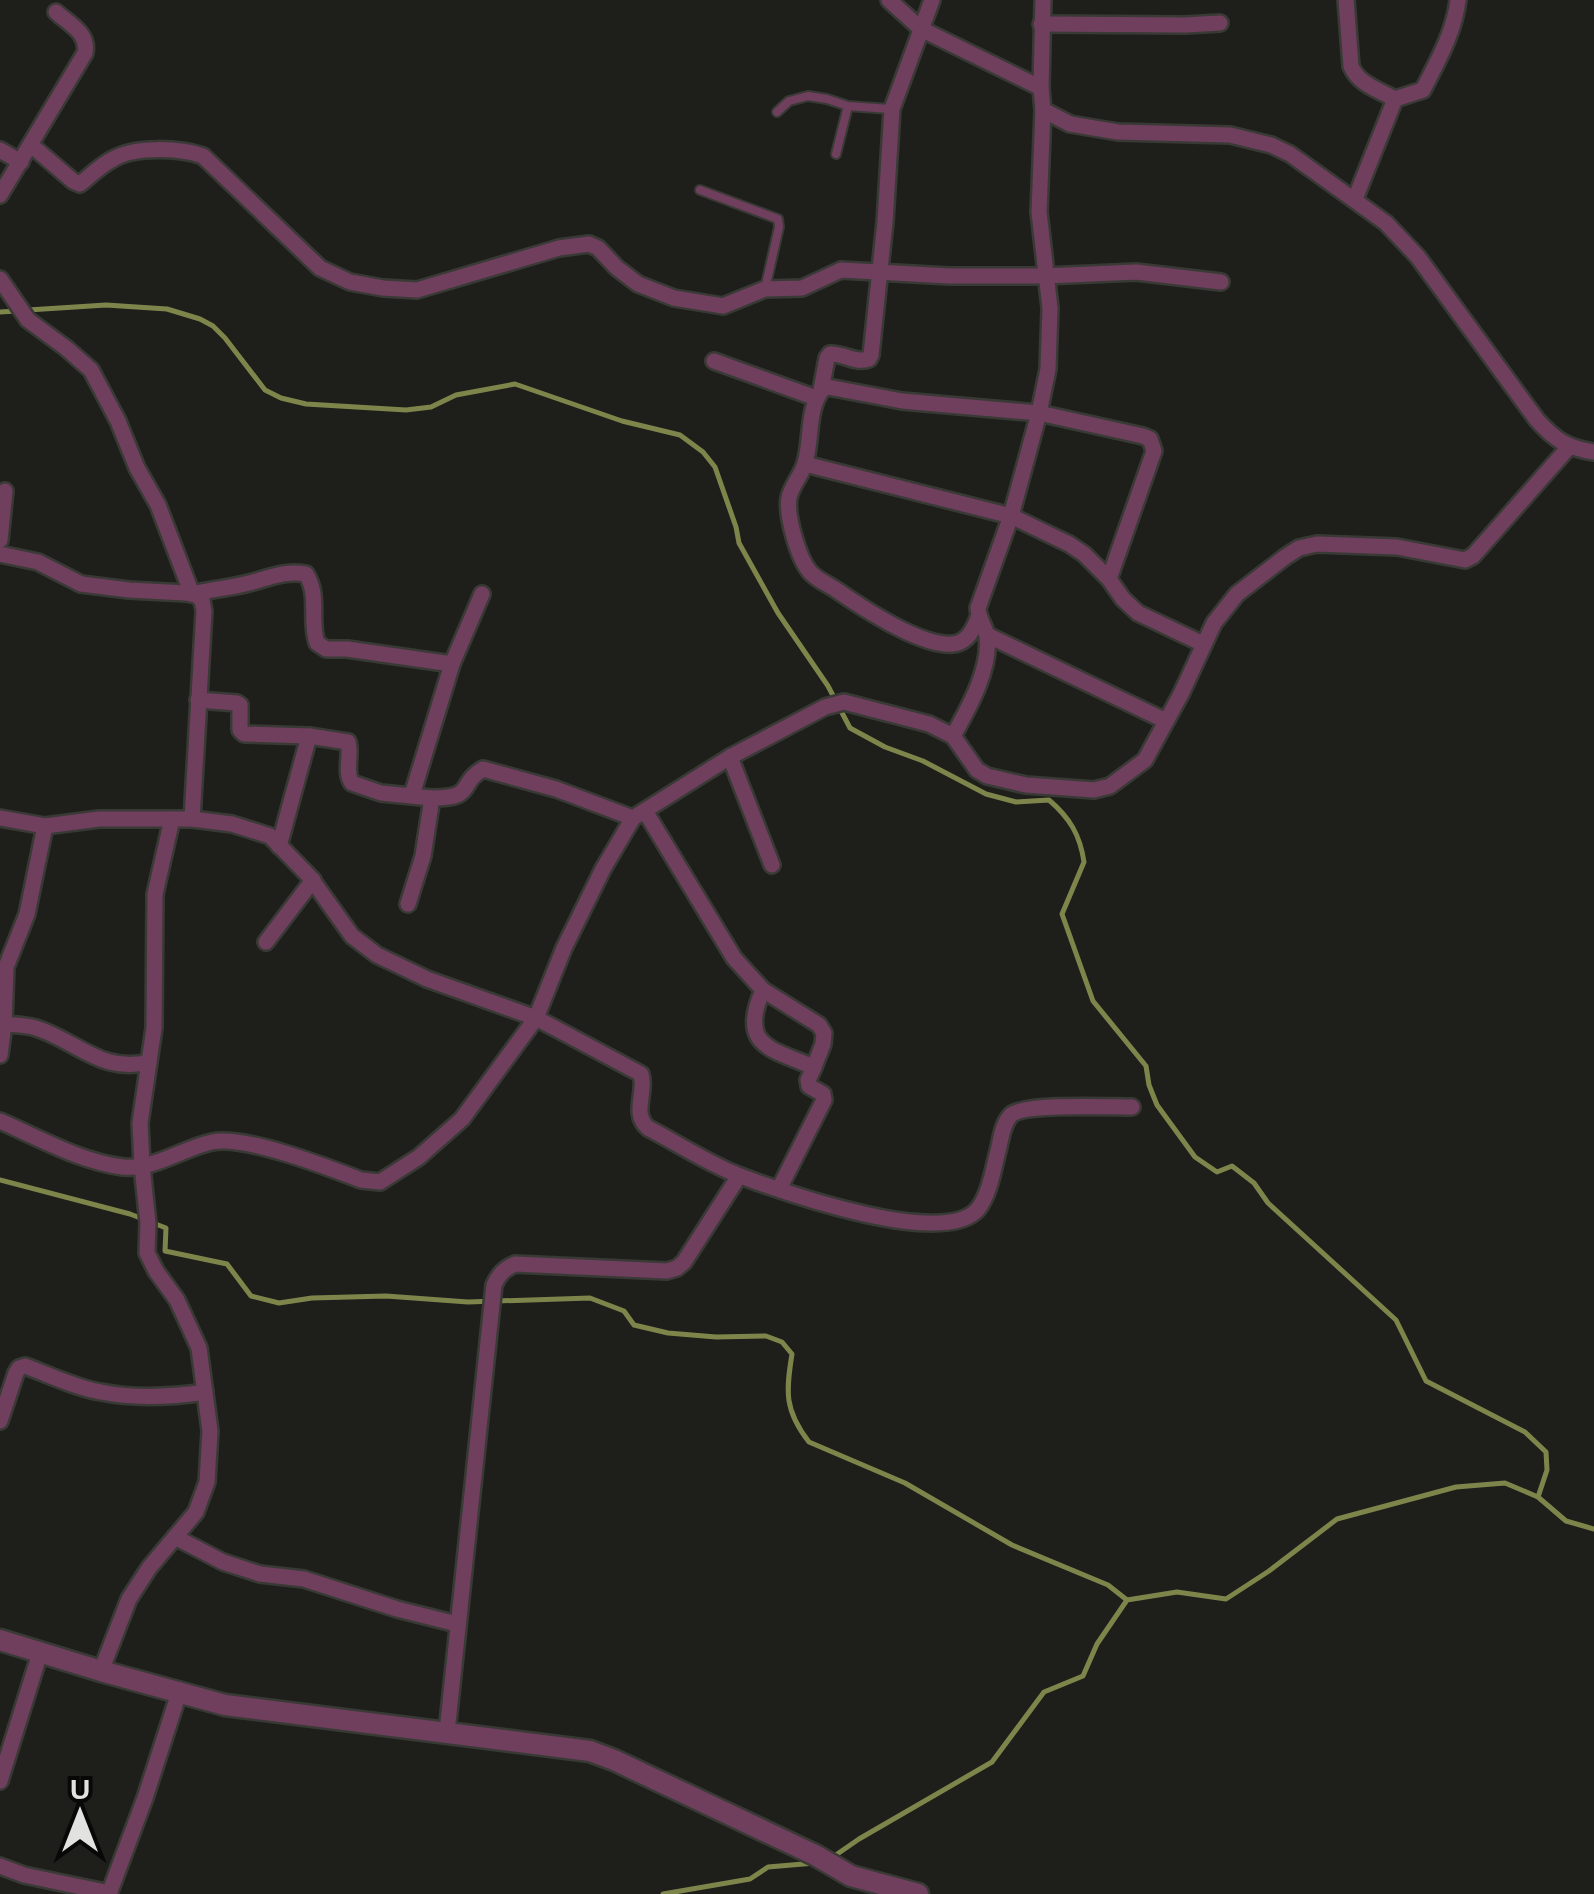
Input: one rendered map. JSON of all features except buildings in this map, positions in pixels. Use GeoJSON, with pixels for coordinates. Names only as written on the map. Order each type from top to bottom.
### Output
{"type":"FeatureCollection","features":[{"type":"Feature","properties":{"kind":"street"},"geometry":{"type":"LineString","coordinates":[[889,0],[921,29],[1040,88]]}},
{"type":"Feature","properties":{"kind":"street"},"geometry":{"type":"LineString","coordinates":[[932,0],[892,109],[880,273],[869,359],[863,362],[836,353],[826,358],[805,464],[789,498],[800,555],[810,573],[893,626],[954,644],[966,639],[978,618],[1040,413],[1048,369],[1050,308],[1040,212],[1042,0]]}},
{"type":"Feature","properties":{"kind":"street"},"geometry":{"type":"LineString","coordinates":[[1346,0],[1353,73],[1395,99],[1423,90],[1448,41],[1458,0]]}},
{"type":"Feature","properties":{"kind":"street"},"geometry":{"type":"LineString","coordinates":[[0,195],[85,53],[84,37],[56,12]]}},
{"type":"Feature","properties":{"kind":"street"},"geometry":{"type":"LineString","coordinates":[[1041,24],[1220,23]]}},
{"type":"Feature","properties":{"kind":"street"},"geometry":{"type":"LineString","coordinates":[[1355,199],[1395,99]]}},
{"type":"Feature","properties":{"kind":"street"},"geometry":{"type":"LineString","coordinates":[[1043,110],[1070,124],[1118,132],[1230,135],[1272,145],[1290,154],[1386,222],[1418,256],[1536,420],[1569,447],[1594,452]]}},
{"type":"Feature","properties":{"kind":"street"},"geometry":{"type":"LineString","coordinates":[[31,145],[80,184],[116,156],[148,150],[185,150],[203,156],[320,268],[350,282],[383,288],[417,290],[581,244],[598,248],[638,284],[674,298],[722,306],[765,289],[802,288],[841,270],[949,276],[1136,272],[1222,282]]}},
{"type":"Feature","properties":{"kind":"street"},"geometry":{"type":"LineString","coordinates":[[0,150],[21,162]]}},
{"type":"Feature","properties":{"kind":"street"},"geometry":{"type":"LineString","coordinates":[[0,278],[28,320],[91,370],[158,505],[192,594],[202,600],[192,819]]}},
{"type":"Feature","properties":{"kind":"street"},"geometry":{"type":"LineString","coordinates":[[714,361],[819,394]]}},
{"type":"Feature","properties":{"kind":"street"},"geometry":{"type":"LineString","coordinates":[[819,394],[828,387],[902,400],[1040,413],[1150,440],[1154,451],[1109,579]]}},
{"type":"Feature","properties":{"kind":"street"},"geometry":{"type":"LineString","coordinates":[[0,1121],[102,1162],[126,1167],[142,1166],[224,1140],[251,1144],[361,1180],[380,1182],[419,1157],[462,1119],[536,1018],[603,870],[639,815],[730,757],[826,706],[844,702],[929,724],[953,736],[977,770],[987,776],[1094,790],[1110,786],[1145,760],[1214,623],[1237,594],[1299,548],[1317,544],[1397,548],[1460,560],[1470,558],[1569,447]]}},
{"type":"Feature","properties":{"kind":"street"},"geometry":{"type":"LineString","coordinates":[[805,464],[1011,516],[1084,554],[1138,613],[1203,644]]}},
{"type":"Feature","properties":{"kind":"street"},"geometry":{"type":"LineString","coordinates":[[0,540],[5,491]]}},
{"type":"Feature","properties":{"kind":"street"},"geometry":{"type":"LineString","coordinates":[[0,554],[38,562],[81,584],[130,590],[192,594],[291,571],[306,574],[315,597],[314,634],[317,643],[326,649],[452,664]]}},
{"type":"Feature","properties":{"kind":"street"},"geometry":{"type":"LineString","coordinates":[[412,795],[452,664],[482,594]]}},
{"type":"Feature","properties":{"kind":"street"},"geometry":{"type":"LineString","coordinates":[[978,618],[988,636],[1166,721]]}},
{"type":"Feature","properties":{"kind":"street"},"geometry":{"type":"LineString","coordinates":[[953,736],[972,701],[985,662],[988,636]]}},
{"type":"Feature","properties":{"kind":"street"},"geometry":{"type":"LineString","coordinates":[[198,700],[237,703],[240,730],[244,734],[310,736],[348,742],[348,775],[352,783],[381,793],[453,798],[466,789],[476,772],[488,770],[639,815],[734,958],[763,990],[824,1032],[808,1080],[824,1100],[778,1189]]}},
{"type":"Feature","properties":{"kind":"street"},"geometry":{"type":"LineString","coordinates":[[280,846],[310,736]]}},
{"type":"Feature","properties":{"kind":"street"},"geometry":{"type":"LineString","coordinates":[[730,757],[772,865]]}},
{"type":"Feature","properties":{"kind":"street"},"geometry":{"type":"LineString","coordinates":[[408,904],[424,856],[432,798]]}},
{"type":"Feature","properties":{"kind":"street"},"geometry":{"type":"LineString","coordinates":[[0,818],[45,826],[99,819],[192,819],[232,824],[270,836],[312,880],[352,936],[377,955],[428,979],[536,1018],[640,1074],[644,1085],[639,1114],[648,1128],[740,1176],[856,1212],[921,1224],[964,1219],[977,1210],[988,1190],[1006,1122],[1016,1111],[1132,1107]]}},
{"type":"Feature","properties":{"kind":"street"},"geometry":{"type":"LineString","coordinates":[[101,1671],[129,1599],[149,1568],[196,1512],[207,1482],[210,1431],[199,1348],[178,1300],[147,1253],[142,1166],[140,1123],[154,1028],[156,881],[172,819]]}},
{"type":"Feature","properties":{"kind":"street"},"geometry":{"type":"LineString","coordinates":[[0,1054],[6,966],[26,914],[45,826]]}},
{"type":"Feature","properties":{"kind":"street"},"geometry":{"type":"LineString","coordinates":[[266,942],[312,880]]}},
{"type":"Feature","properties":{"kind":"street"},"geometry":{"type":"LineString","coordinates":[[763,990],[754,1024],[758,1040],[814,1068]]}},
{"type":"Feature","properties":{"kind":"street"},"geometry":{"type":"LineString","coordinates":[[4,1024],[36,1028],[105,1062],[133,1066],[149,1062]]}},
{"type":"Feature","properties":{"kind":"street"},"geometry":{"type":"LineString","coordinates":[[446,1732],[498,1275],[515,1264],[676,1268],[684,1262],[740,1176]]}},
{"type":"Feature","properties":{"kind":"street"},"geometry":{"type":"LineString","coordinates":[[0,1421],[16,1373],[26,1366],[100,1392],[181,1396],[205,1392]]}},
{"type":"Feature","properties":{"kind":"street"},"geometry":{"type":"LineString","coordinates":[[175,1536],[224,1562],[260,1574],[304,1579],[458,1624]]}},
{"type":"Feature","properties":{"kind":"street"},"geometry":{"type":"LineString","coordinates":[[0,1640],[224,1705],[590,1752],[815,1855],[851,1876],[918,1894]]}},
{"type":"Feature","properties":{"kind":"street"},"geometry":{"type":"LineString","coordinates":[[0,1782],[40,1653]]}},
{"type":"Feature","properties":{"kind":"street"},"geometry":{"type":"LineString","coordinates":[[0,1866],[24,1875],[110,1893],[179,1693]]}},
{"type":"Feature","properties":{"kind":"lane"},"geometry":{"type":"LineString","coordinates":[[776,112],[788,101],[808,96],[848,106],[892,109]]}},
{"type":"Feature","properties":{"kind":"lane"},"geometry":{"type":"LineString","coordinates":[[836,154],[848,106]]}},
{"type":"Feature","properties":{"kind":"lane"},"geometry":{"type":"LineString","coordinates":[[700,190],[778,219],[765,289]]}},
{"type":"Feature","properties":{"kind":"waterway"},"geometry":{"type":"LineString","coordinates":[[28,310],[106,305],[167,309],[200,319],[225,338],[265,390],[306,404],[406,410],[515,384],[622,421],[680,435],[703,452],[715,467],[739,543],[850,728],[986,794],[1016,802],[1049,800],[1063,813],[1077,835],[1084,862],[1062,914],[1093,1001],[1146,1066],[1157,1105],[1195,1157],[1217,1172],[1232,1166],[1254,1183],[1268,1203],[1396,1320],[1426,1381],[1525,1432],[1546,1452],[1547,1470],[1538,1497]]}},
{"type":"Feature","properties":{"kind":"waterway"},"geometry":{"type":"LineString","coordinates":[[0,312],[17,311]]}},
{"type":"Feature","properties":{"kind":"waterway"},"geometry":{"type":"LineString","coordinates":[[0,1180],[130,1214],[166,1228],[165,1251],[227,1264],[251,1296],[279,1303],[386,1296],[468,1302],[590,1298],[624,1311],[634,1325],[668,1333],[766,1336],[782,1342],[792,1354],[789,1400],[795,1420],[809,1442],[905,1483],[1012,1545],[1108,1585],[1127,1600]]}},
{"type":"Feature","properties":{"kind":"waterway"},"geometry":{"type":"LineString","coordinates":[[830,1859],[992,1762],[1044,1692],[1083,1676],[1097,1644],[1127,1600],[1177,1592],[1226,1599],[1337,1519],[1456,1487],[1505,1483],[1538,1497],[1566,1521],[1594,1529]]}},
{"type":"Feature","properties":{"kind":"waterway"},"geometry":{"type":"LineString","coordinates":[[663,1894],[750,1879],[768,1867],[815,1863]]}}]}
